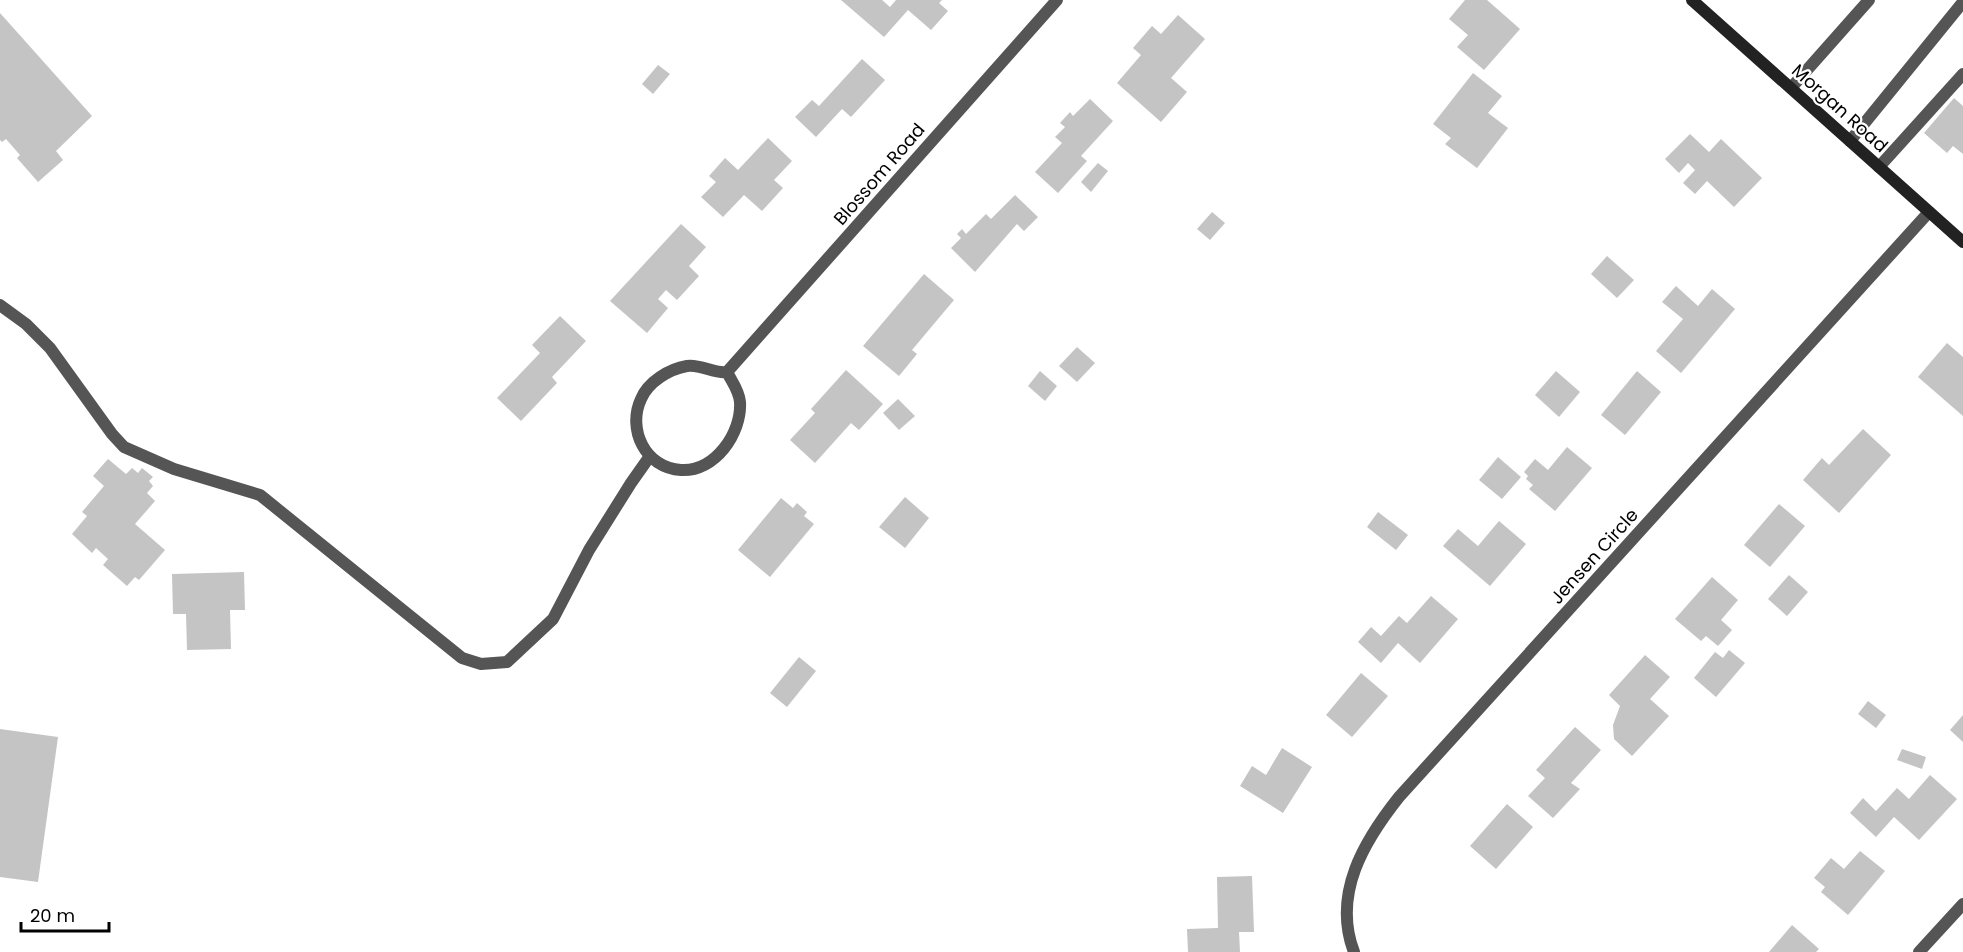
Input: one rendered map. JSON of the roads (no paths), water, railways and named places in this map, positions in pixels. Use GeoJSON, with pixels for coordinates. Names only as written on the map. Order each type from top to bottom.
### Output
{"type":"FeatureCollection","features":[{"type":"Feature","properties":{"kind":"main road","name":"Morgan Road"},"geometry":{"type":"LineString","coordinates":[[1692,0],[1963,242]]}},
{"type":"Feature","properties":{"kind":"street","name":"Blossom Road"},"geometry":{"type":"LineString","coordinates":[[727,372],[1057,0]]}},
{"type":"Feature","properties":{"kind":"street"},"geometry":{"type":"LineString","coordinates":[[1791,88],[1869,0]]}},
{"type":"Feature","properties":{"kind":"street"},"geometry":{"type":"LineString","coordinates":[[1850,141],[1963,2]]}},
{"type":"Feature","properties":{"kind":"street"},"geometry":{"type":"LineString","coordinates":[[1879,167],[1963,74]]}},
{"type":"Feature","properties":{"kind":"street","name":"Jensen Circle"},"geometry":{"type":"LineString","coordinates":[[1353,952],[1349,941],[1347,921],[1347,899],[1351,879],[1359,857],[1384,816],[1929,212]]}},
{"type":"Feature","properties":{"kind":"street"},"geometry":{"type":"LineString","coordinates":[[0,305],[26,324],[50,348],[112,434],[124,447],[174,469],[260,495],[462,658],[481,664],[507,662],[553,619],[589,550],[650,456]]}},
{"type":"Feature","properties":{"kind":"street"},"geometry":{"type":"LineString","coordinates":[[689,366],[720,373],[727,372],[738,391],[739,415],[731,438],[723,449],[704,464],[692,469],[670,468],[650,456],[638,439],[635,417],[643,394],[655,381],[671,371],[689,366]]}},
{"type":"Feature","properties":{"kind":"street"},"geometry":{"type":"LineString","coordinates":[[1919,952],[1963,904]]}}]}
